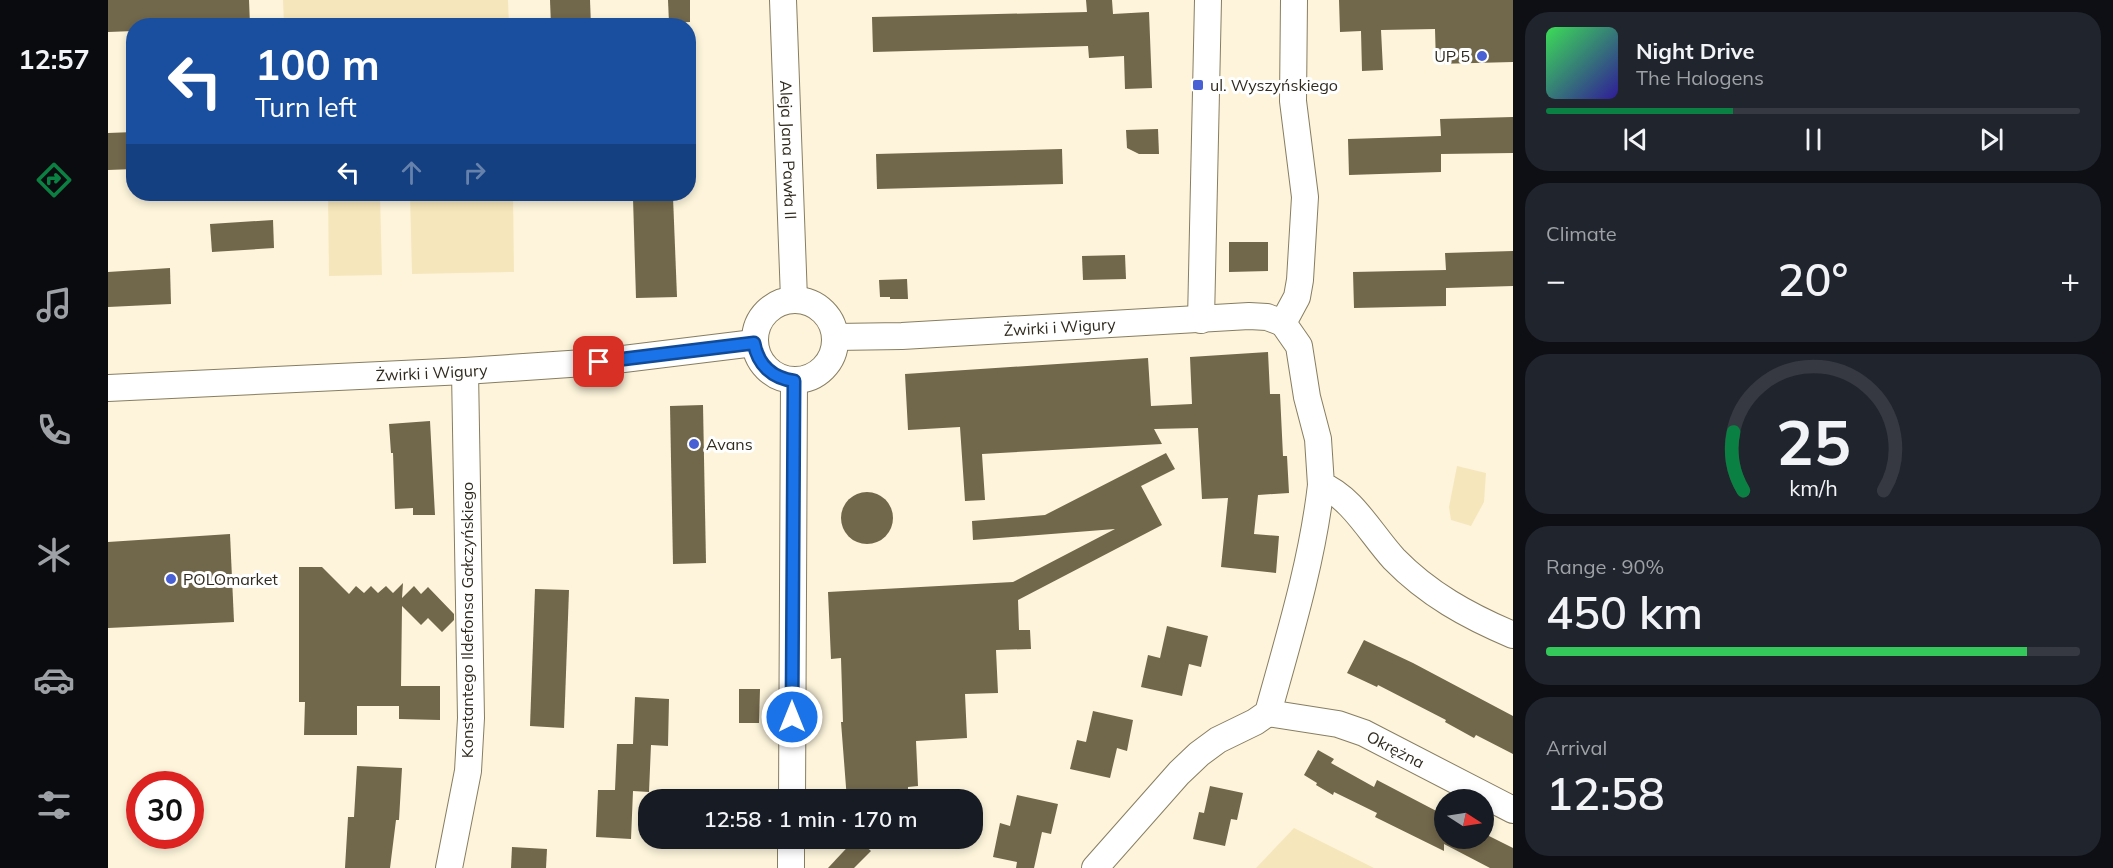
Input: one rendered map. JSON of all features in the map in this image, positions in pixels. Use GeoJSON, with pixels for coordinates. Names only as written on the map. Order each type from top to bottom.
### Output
{"type":"FeatureCollection","features":[{"type":"Feature","properties":{"kind":"street","name":"Aleja Jana Pawła II"},"geometry":{"type":"LineString","coordinates":[[783,0],[794,299]]}},
{"type":"Feature","properties":{"kind":"street"},"geometry":{"type":"LineString","coordinates":[[1201,320],[1208,0]]}},
{"type":"Feature","properties":{"kind":"street"},"geometry":{"type":"LineString","coordinates":[[1095,868],[1179,773],[1199,754],[1218,740],[1268,713],[1301,593],[1314,533],[1321,485],[1318,439],[1307,397],[1299,346],[1283,323],[1297,297],[1300,280],[1305,197],[1293,101],[1294,0]]}},
{"type":"Feature","properties":{"kind":"street"},"geometry":{"type":"LineString","coordinates":[[794,299],[811,303],[826,314],[835,337],[834,350],[828,363],[819,373],[807,379],[794,381],[784,380],[767,370],[756,353],[754,343],[758,324],[769,308],[780,302],[794,299]]}},
{"type":"Feature","properties":{"kind":"street","name":"Żwirki i Wigury"},"geometry":{"type":"LineString","coordinates":[[835,337],[902,336],[1267,317],[1283,323]]}},
{"type":"Feature","properties":{"kind":"street","name":"Żwirki i Wigury"},"geometry":{"type":"LineString","coordinates":[[108,388],[599,362],[754,343]]}},
{"type":"Feature","properties":{"kind":"street","name":"Konstantego Ildefonsa Gałczyńskiego"},"geometry":{"type":"LineString","coordinates":[[449,868],[468,771],[471,718],[465,370]]}},
{"type":"Feature","properties":{"kind":"street"},"geometry":{"type":"LineString","coordinates":[[792,789],[794,381]]}},
{"type":"Feature","properties":{"kind":"street"},"geometry":{"type":"LineString","coordinates":[[1321,485],[1344,498],[1395,560],[1436,595],[1472,617],[1513,635]]}},
{"type":"Feature","properties":{"kind":"street","name":"Okrężna"},"geometry":{"type":"LineString","coordinates":[[1268,713],[1338,724],[1364,733],[1513,810]]}},
{"type":"Feature","properties":{"kind":"street"},"geometry":{"type":"LineString","coordinates":[[791,849],[791,868]]}},
{"type":"Feature","properties":{"kind":"shaded area"},"geometry":{"type":"Polygon","coordinates":[[[283,0],[508,0],[509,18],[284,18],[283,0]]]}},
{"type":"Feature","properties":{"kind":"shaded area"},"geometry":{"type":"Polygon","coordinates":[[[328,201],[380,201],[382,275],[329,276],[328,201]]]}},
{"type":"Feature","properties":{"kind":"shaded area"},"geometry":{"type":"Polygon","coordinates":[[[410,201],[513,201],[514,272],[412,274],[410,201]]]}},
{"type":"Feature","properties":{"kind":"shaded area"},"geometry":{"type":"Polygon","coordinates":[[[1457,466],[1486,473],[1484,502],[1471,526],[1451,520],[1449,507],[1457,466]]]}},
{"type":"Feature","properties":{"kind":"shaded area"},"geometry":{"type":"Polygon","coordinates":[[[1294,828],[1374,868],[1256,868],[1294,828]]]}},
{"type":"Feature","properties":{"kind":"building"},"geometry":{"type":"Polygon","coordinates":[[[108,0],[249,0],[250,18],[126,18],[126,31],[108,32],[108,0]]]}},
{"type":"Feature","properties":{"kind":"building"},"geometry":{"type":"Polygon","coordinates":[[[550,0],[590,0],[591,18],[551,18],[550,0]]]}},
{"type":"Feature","properties":{"kind":"building"},"geometry":{"type":"Polygon","coordinates":[[[668,0],[690,0],[690,18],[669,18],[668,0]]]}},
{"type":"Feature","properties":{"kind":"building"},"geometry":{"type":"Polygon","coordinates":[[[1086,0],[1112,0],[1113,14],[1149,12],[1152,88],[1125,89],[1124,56],[1089,58],[1088,46],[873,52],[872,17],[1087,12],[1086,0]]]}},
{"type":"Feature","properties":{"kind":"building"},"geometry":{"type":"Polygon","coordinates":[[[1339,0],[1513,0],[1513,62],[1436,64],[1435,29],[1381,30],[1383,70],[1362,71],[1361,31],[1340,32],[1339,0]]]}},
{"type":"Feature","properties":{"kind":"building"},"geometry":{"type":"Polygon","coordinates":[[[1513,117],[1513,153],[1441,154],[1441,172],[1349,175],[1348,139],[1441,136],[1440,119],[1513,117]]]}},
{"type":"Feature","properties":{"kind":"building"},"geometry":{"type":"Polygon","coordinates":[[[1158,129],[1159,154],[1139,154],[1127,148],[1126,130],[1158,129]]]}},
{"type":"Feature","properties":{"kind":"building"},"geometry":{"type":"Polygon","coordinates":[[[126,132],[126,169],[108,170],[108,133],[126,132]]]}},
{"type":"Feature","properties":{"kind":"building"},"geometry":{"type":"Polygon","coordinates":[[[1062,149],[1063,184],[877,189],[876,154],[1062,149]]]}},
{"type":"Feature","properties":{"kind":"building"},"geometry":{"type":"Polygon","coordinates":[[[633,201],[673,201],[677,297],[636,298],[633,201]]]}},
{"type":"Feature","properties":{"kind":"building"},"geometry":{"type":"Polygon","coordinates":[[[273,220],[274,248],[212,252],[210,224],[273,220]]]}},
{"type":"Feature","properties":{"kind":"building"},"geometry":{"type":"Polygon","coordinates":[[[1229,242],[1268,242],[1268,271],[1229,272],[1229,242]]]}},
{"type":"Feature","properties":{"kind":"building"},"geometry":{"type":"Polygon","coordinates":[[[1513,251],[1513,286],[1446,288],[1446,306],[1354,308],[1353,272],[1446,270],[1445,253],[1513,251]]]}},
{"type":"Feature","properties":{"kind":"building"},"geometry":{"type":"Polygon","coordinates":[[[1125,255],[1126,279],[1083,280],[1082,256],[1125,255]]]}},
{"type":"Feature","properties":{"kind":"building"},"geometry":{"type":"Polygon","coordinates":[[[170,268],[171,304],[108,307],[108,272],[170,268]]]}},
{"type":"Feature","properties":{"kind":"building"},"geometry":{"type":"Polygon","coordinates":[[[907,279],[908,299],[880,297],[879,280],[907,279]]]}},
{"type":"Feature","properties":{"kind":"building"},"geometry":{"type":"Polygon","coordinates":[[[1268,352],[1270,394],[1280,394],[1283,456],[1287,456],[1289,493],[1258,495],[1254,534],[1279,536],[1276,573],[1221,567],[1228,498],[1202,499],[1198,428],[1154,429],[1162,444],[982,454],[985,500],[965,501],[960,427],[908,430],[905,374],[1148,358],[1151,406],[1192,404],[1190,357],[1268,352]]]}},
{"type":"Feature","properties":{"kind":"building"},"geometry":{"type":"Polygon","coordinates":[[[703,405],[706,563],[673,564],[670,406],[703,405]]]}},
{"type":"Feature","properties":{"kind":"building"},"geometry":{"type":"Polygon","coordinates":[[[430,421],[435,515],[413,515],[413,508],[395,509],[393,453],[391,453],[389,424],[430,421]]]}},
{"type":"Feature","properties":{"kind":"building"},"geometry":{"type":"Polygon","coordinates":[[[1166,453],[1175,469],[1141,486],[1162,525],[1018,600],[1019,630],[1030,630],[1031,649],[996,650],[998,693],[965,694],[967,738],[916,741],[918,786],[908,787],[908,789],[846,789],[841,722],[843,722],[841,658],[831,659],[828,592],[1013,582],[1115,529],[973,540],[972,521],[1045,515],[1166,453]]]}},
{"type":"Feature","properties":{"kind":"building"},"geometry":{"type":"Polygon","coordinates":[[[867,492],[877,494],[885,500],[891,508],[893,518],[891,528],[885,536],[877,542],[867,544],[857,542],[849,536],[843,528],[841,518],[843,508],[849,500],[857,494],[867,492]]]}},
{"type":"Feature","properties":{"kind":"building"},"geometry":{"type":"Polygon","coordinates":[[[230,534],[234,622],[108,628],[108,542],[230,534]]]}},
{"type":"Feature","properties":{"kind":"building"},"geometry":{"type":"Polygon","coordinates":[[[299,567],[322,567],[349,594],[356,586],[364,593],[371,586],[378,593],[386,586],[393,593],[403,583],[402,598],[414,586],[421,594],[428,587],[454,614],[454,620],[442,632],[428,618],[421,625],[402,606],[401,686],[440,686],[440,720],[399,719],[399,706],[357,706],[357,735],[304,735],[305,702],[299,702],[299,567]]]}},
{"type":"Feature","properties":{"kind":"building"},"geometry":{"type":"Polygon","coordinates":[[[535,589],[569,590],[564,728],[530,726],[535,589]]]}},
{"type":"Feature","properties":{"kind":"building"},"geometry":{"type":"Polygon","coordinates":[[[1167,626],[1208,636],[1201,667],[1189,664],[1182,696],[1141,687],[1148,655],[1160,658],[1167,626]]]}},
{"type":"Feature","properties":{"kind":"building"},"geometry":{"type":"Polygon","coordinates":[[[1364,640],[1513,716],[1513,754],[1476,735],[1474,738],[1445,722],[1446,720],[1378,685],[1377,687],[1347,673],[1364,640]]]}},
{"type":"Feature","properties":{"kind":"building"},"geometry":{"type":"Polygon","coordinates":[[[739,689],[760,689],[759,723],[739,723],[739,689]]]}},
{"type":"Feature","properties":{"kind":"building"},"geometry":{"type":"Polygon","coordinates":[[[635,697],[669,699],[668,746],[651,745],[649,789],[633,791],[631,839],[596,837],[598,790],[615,790],[617,744],[633,744],[635,697]]]}},
{"type":"Feature","properties":{"kind":"building"},"geometry":{"type":"Polygon","coordinates":[[[1093,711],[1133,720],[1127,751],[1117,748],[1110,778],[1070,769],[1077,740],[1086,742],[1093,711]]]}},
{"type":"Feature","properties":{"kind":"building"},"geometry":{"type":"Polygon","coordinates":[[[1318,750],[1334,759],[1331,763],[1374,787],[1377,780],[1434,810],[1434,846],[1375,817],[1377,813],[1334,792],[1333,795],[1304,775],[1318,750]]]}},
{"type":"Feature","properties":{"kind":"building"},"geometry":{"type":"Polygon","coordinates":[[[357,766],[402,768],[399,820],[396,820],[390,868],[345,868],[348,817],[354,817],[357,766]]]}},
{"type":"Feature","properties":{"kind":"building"},"geometry":{"type":"Polygon","coordinates":[[[1210,786],[1243,793],[1237,820],[1231,819],[1225,846],[1193,839],[1199,812],[1204,813],[1210,786]]]}},
{"type":"Feature","properties":{"kind":"building"},"geometry":{"type":"Polygon","coordinates":[[[1017,795],[1058,804],[1051,834],[1042,832],[1034,868],[1016,868],[1017,862],[993,857],[1000,823],[1010,826],[1017,795]]]}},
{"type":"Feature","properties":{"kind":"building"},"geometry":{"type":"Polygon","coordinates":[[[1494,838],[1513,848],[1513,868],[1490,868],[1454,849],[1494,849],[1494,838]]]}},
{"type":"Feature","properties":{"kind":"building"},"geometry":{"type":"Polygon","coordinates":[[[512,847],[547,849],[546,868],[511,868],[512,847]]]}},
{"type":"Feature","properties":{"kind":"building"},"geometry":{"type":"Polygon","coordinates":[[[846,849],[869,849],[871,851],[854,868],[828,868],[846,849]]]}},
{"type":"Feature","properties":{"kind":"place","name":"UP 5"},"geometry":{"type":"Point","coordinates":[1482,56]}},
{"type":"Feature","properties":{"kind":"place","name":"ul. Wyszyńskiego"},"geometry":{"type":"Point","coordinates":[1198,85]}},
{"type":"Feature","properties":{"kind":"place","name":"Avans"},"geometry":{"type":"Point","coordinates":[694,444]}},
{"type":"Feature","properties":{"kind":"place","name":"POLOmarket"},"geometry":{"type":"Point","coordinates":[171,579]}},
{"type":"Feature","properties":{"kind":"route"},"geometry":{"type":"LineString","coordinates":[[599,362],[754,343],[760,362],[767,370],[784,380],[794,381],[792,717]]}}]}
